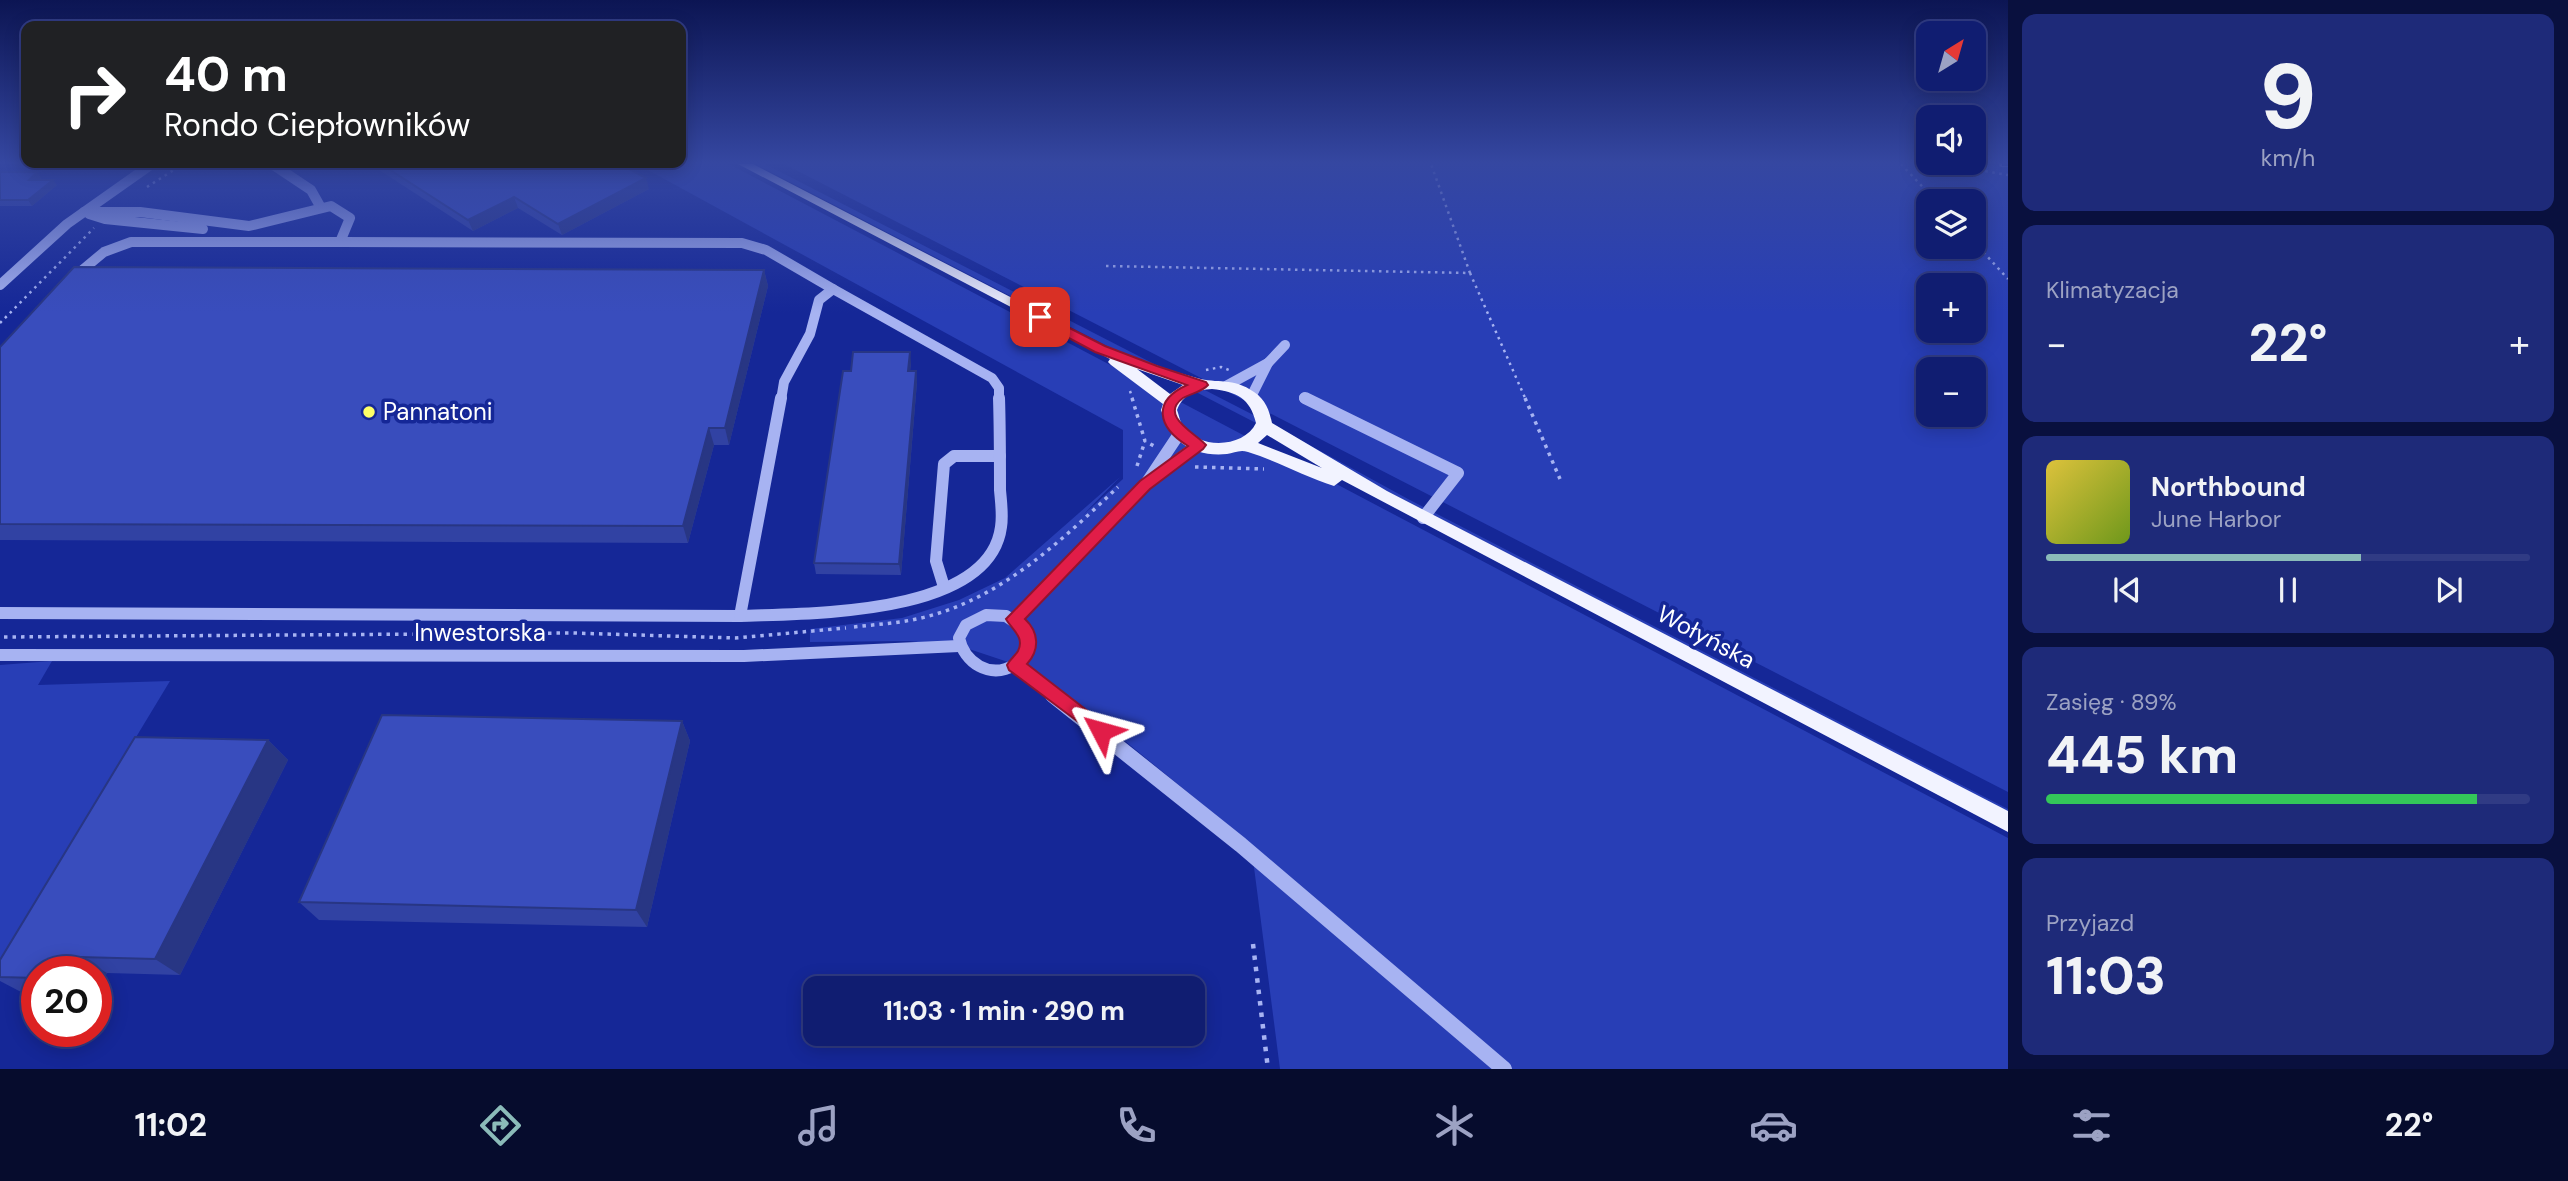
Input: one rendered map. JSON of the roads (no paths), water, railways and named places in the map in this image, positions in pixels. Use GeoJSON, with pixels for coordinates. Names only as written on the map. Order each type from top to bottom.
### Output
{"type":"FeatureCollection","features":[{"type":"Feature","properties":{"kind":"main road"},"geometry":{"type":"LineString","coordinates":[[840,214],[1100,349],[1152,370],[1201,385],[1226,386],[1251,397],[1262,411],[1264,426],[1258,437],[1245,445],[1223,449],[1198,445],[1179,434],[1169,418],[1171,402],[1183,391],[1201,385]]}},
{"type":"Feature","properties":{"kind":"main road"},"geometry":{"type":"LineString","coordinates":[[1100,349],[1171,402]]}},
{"type":"Feature","properties":{"kind":"main road","name":"Wołyńska"},"geometry":{"type":"LineString","coordinates":[[1264,426],[1423,518],[2008,822]]}},
{"type":"Feature","properties":{"kind":"main road","name":"Wołyńska"},"geometry":{"type":"LineString","coordinates":[[1245,445],[1287,459],[1353,487],[1381,495]]}},
{"type":"Feature","properties":{"kind":"street"},"geometry":{"type":"LineString","coordinates":[[0,285],[40,246],[82,214]]}},
{"type":"Feature","properties":{"kind":"street"},"geometry":{"type":"LineString","coordinates":[[90,214],[105,219],[206,229],[268,225],[298,214]]}},
{"type":"Feature","properties":{"kind":"street"},"geometry":{"type":"LineString","coordinates":[[340,242],[350,218],[346,214]]}},
{"type":"Feature","properties":{"kind":"street"},"geometry":{"type":"LineString","coordinates":[[0,613],[740,616],[853,612],[926,595],[963,578],[988,559],[996,546],[1001,527],[999,388],[992,378],[766,250],[742,243],[129,242],[112,246],[91,258],[64,288]]}},
{"type":"Feature","properties":{"kind":"street"},"geometry":{"type":"LineString","coordinates":[[740,616],[784,382],[810,334],[819,300],[833,289]]}},
{"type":"Feature","properties":{"kind":"street"},"geometry":{"type":"LineString","coordinates":[[1251,397],[1268,363],[1285,345]]}},
{"type":"Feature","properties":{"kind":"street"},"geometry":{"type":"LineString","coordinates":[[1226,386],[1268,363]]}},
{"type":"Feature","properties":{"kind":"street"},"geometry":{"type":"LineString","coordinates":[[1304,398],[1458,473],[1423,518]]}},
{"type":"Feature","properties":{"kind":"street"},"geometry":{"type":"LineString","coordinates":[[1145,485],[1175,444],[1179,434]]}},
{"type":"Feature","properties":{"kind":"street"},"geometry":{"type":"LineString","coordinates":[[1014,619],[1145,485],[1198,445]]}},
{"type":"Feature","properties":{"kind":"street"},"geometry":{"type":"LineString","coordinates":[[944,587],[936,561],[944,464],[954,456],[1000,456]]}},
{"type":"Feature","properties":{"kind":"street"},"geometry":{"type":"LineString","coordinates":[[996,614],[1014,619],[1025,629],[1029,642],[1025,654],[1016,665],[996,671],[985,670],[968,661],[959,646],[963,629],[977,618],[996,614]]}},
{"type":"Feature","properties":{"kind":"street","name":"Inwestorska"},"geometry":{"type":"LineString","coordinates":[[0,655],[744,656],[959,646]]}},
{"type":"Feature","properties":{"kind":"lane"},"geometry":{"type":"LineString","coordinates":[[149,214],[227,226]]}},
{"type":"Feature","properties":{"kind":"lane"},"geometry":{"type":"LineString","coordinates":[[1016,665],[1241,845],[1504,1069]]}},
{"type":"Feature","properties":{"kind":"place","name":"Pannatoni"},"geometry":{"type":"Point","coordinates":[369,412]}}]}
